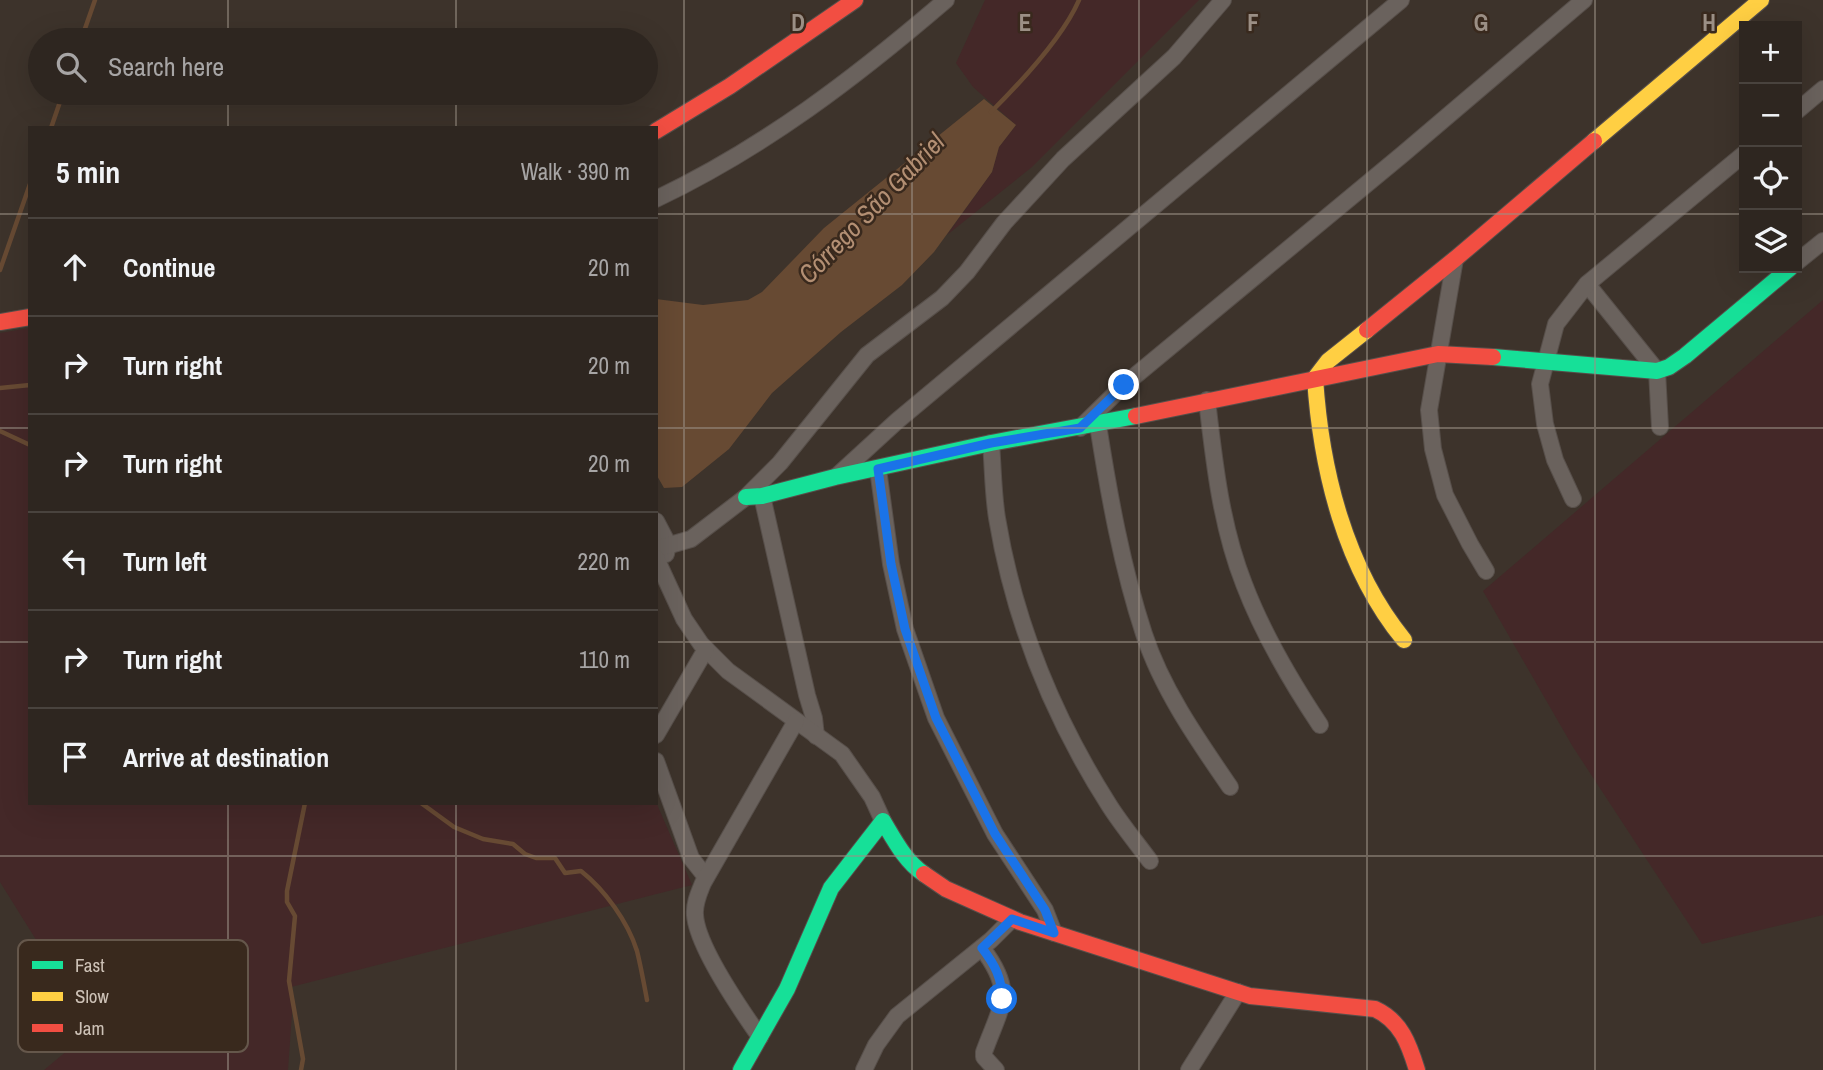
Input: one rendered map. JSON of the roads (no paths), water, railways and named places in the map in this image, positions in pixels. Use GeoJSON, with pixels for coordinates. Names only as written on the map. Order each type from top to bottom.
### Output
{"type":"FeatureCollection","features":[{"type":"Feature","properties":{"kind":"street"},"geometry":{"type":"LineString","coordinates":[[658,130],[730,86],[855,0]]}},
{"type":"Feature","properties":{"kind":"street"},"geometry":{"type":"LineString","coordinates":[[658,198],[688,184],[793,122],[946,0]]}},
{"type":"Feature","properties":{"kind":"street"},"geometry":{"type":"LineString","coordinates":[[662,547],[691,539],[754,497],[867,355],[943,298],[967,272],[1004,223],[1063,159],[1174,57],[1223,0]]}},
{"type":"Feature","properties":{"kind":"street"},"geometry":{"type":"LineString","coordinates":[[835,477],[897,421],[1401,0]]}},
{"type":"Feature","properties":{"kind":"street"},"geometry":{"type":"LineString","coordinates":[[1080,428],[1124,385],[1584,0]]}},
{"type":"Feature","properties":{"kind":"street"},"geometry":{"type":"LineString","coordinates":[[1404,640],[1366,585],[1343,525],[1323,452],[1315,405],[1315,378],[1328,361],[1455,259],[1761,0]]}},
{"type":"Feature","properties":{"kind":"street"},"geometry":{"type":"LineString","coordinates":[[1802,107],[1823,89]]}},
{"type":"Feature","properties":{"kind":"street"},"geometry":{"type":"LineString","coordinates":[[1573,499],[1555,460],[1545,424],[1540,384],[1556,324],[1587,284],[1739,159]]}},
{"type":"Feature","properties":{"kind":"street"},"geometry":{"type":"LineString","coordinates":[[1802,258],[1823,241]]}},
{"type":"Feature","properties":{"kind":"street"},"geometry":{"type":"LineString","coordinates":[[1455,259],[1429,410],[1433,449],[1445,495],[1469,544],[1486,570]]}},
{"type":"Feature","properties":{"kind":"street"},"geometry":{"type":"LineString","coordinates":[[754,497],[991,443],[1097,425],[1438,354],[1546,360],[1657,371],[1669,367],[1685,356],[1784,273]]}},
{"type":"Feature","properties":{"kind":"street"},"geometry":{"type":"LineString","coordinates":[[1587,284],[1657,371],[1660,427]]}},
{"type":"Feature","properties":{"kind":"street"},"geometry":{"type":"LineString","coordinates":[[0,323],[28,317]]}},
{"type":"Feature","properties":{"kind":"street"},"geometry":{"type":"LineString","coordinates":[[1207,400],[1213,460],[1243,582],[1267,638],[1320,725]]}},
{"type":"Feature","properties":{"kind":"street"},"geometry":{"type":"LineString","coordinates":[[1097,425],[1110,501],[1144,635],[1192,732],[1230,787]]}},
{"type":"Feature","properties":{"kind":"street"},"geometry":{"type":"LineString","coordinates":[[991,443],[997,515],[1008,574],[1027,638],[1051,698],[1079,754],[1110,807],[1150,861]]}},
{"type":"Feature","properties":{"kind":"street"},"geometry":{"type":"LineString","coordinates":[[878,469],[891,564],[905,629],[936,718],[995,834],[1045,910],[1054,933]]}},
{"type":"Feature","properties":{"kind":"street"},"geometry":{"type":"LineString","coordinates":[[754,497],[814,718],[816,736]]}},
{"type":"Feature","properties":{"kind":"street"},"geometry":{"type":"LineString","coordinates":[[658,530],[662,547],[660,564],[684,619],[706,649],[728,671],[842,754],[872,797],[899,849],[914,867],[946,889],[1012,919],[1238,992],[1301,1003],[1384,1012],[1401,1028],[1417,1070]]}},
{"type":"Feature","properties":{"kind":"street"},"geometry":{"type":"LineString","coordinates":[[658,732],[706,649]]}},
{"type":"Feature","properties":{"kind":"street"},"geometry":{"type":"LineString","coordinates":[[760,1037],[739,1008],[700,937],[694,909],[706,877],[796,722]]}},
{"type":"Feature","properties":{"kind":"street"},"geometry":{"type":"LineString","coordinates":[[658,767],[691,858],[706,877]]}},
{"type":"Feature","properties":{"kind":"street"},"geometry":{"type":"LineString","coordinates":[[741,1070],[787,989],[831,888],[883,821]]}},
{"type":"Feature","properties":{"kind":"street"},"geometry":{"type":"LineString","coordinates":[[864,1070],[876,1045],[897,1016],[982,948],[1012,919]]}},
{"type":"Feature","properties":{"kind":"street"},"geometry":{"type":"LineString","coordinates":[[982,948],[1002,983],[998,1021],[984,1052],[984,1057],[996,1070]]}},
{"type":"Feature","properties":{"kind":"street"},"geometry":{"type":"LineString","coordinates":[[1189,1070],[1238,992]]}},
{"type":"Feature","properties":{"kind":"water"},"geometry":{"type":"Polygon","coordinates":[[[984,99],[1016,125],[999,147],[992,172],[934,252],[902,285],[841,332],[772,393],[729,449],[682,487],[664,488],[658,478],[658,299],[703,305],[748,300],[762,292],[824,228],[984,99]]]}},
{"type":"Feature","properties":{"kind":"waterway"},"geometry":{"type":"LineString","coordinates":[[85,28],[95,0]]}},
{"type":"Feature","properties":{"kind":"waterway","name":"Córrego São Gabriel"},"geometry":{"type":"LineString","coordinates":[[991,112],[1052,44],[1079,0]]}},
{"type":"Feature","properties":{"kind":"waterway"},"geometry":{"type":"LineString","coordinates":[[52,126],[59,105]]}},
{"type":"Feature","properties":{"kind":"waterway"},"geometry":{"type":"LineString","coordinates":[[0,270],[28,190]]}},
{"type":"Feature","properties":{"kind":"waterway","name":"Córrego São Gabriel"},"geometry":{"type":"LineString","coordinates":[[0,388],[28,385]]}},
{"type":"Feature","properties":{"kind":"waterway"},"geometry":{"type":"LineString","coordinates":[[0,431],[28,444]]}},
{"type":"Feature","properties":{"kind":"waterway"},"geometry":{"type":"LineString","coordinates":[[301,1070],[303,1059],[289,981],[295,916],[287,902],[287,891],[305,805]]}},
{"type":"Feature","properties":{"kind":"waterway"},"geometry":{"type":"LineString","coordinates":[[424,805],[454,827],[483,839],[513,844],[525,854],[536,858],[555,858],[565,873],[581,871],[599,887],[628,929],[637,951],[647,1000]]}}]}
